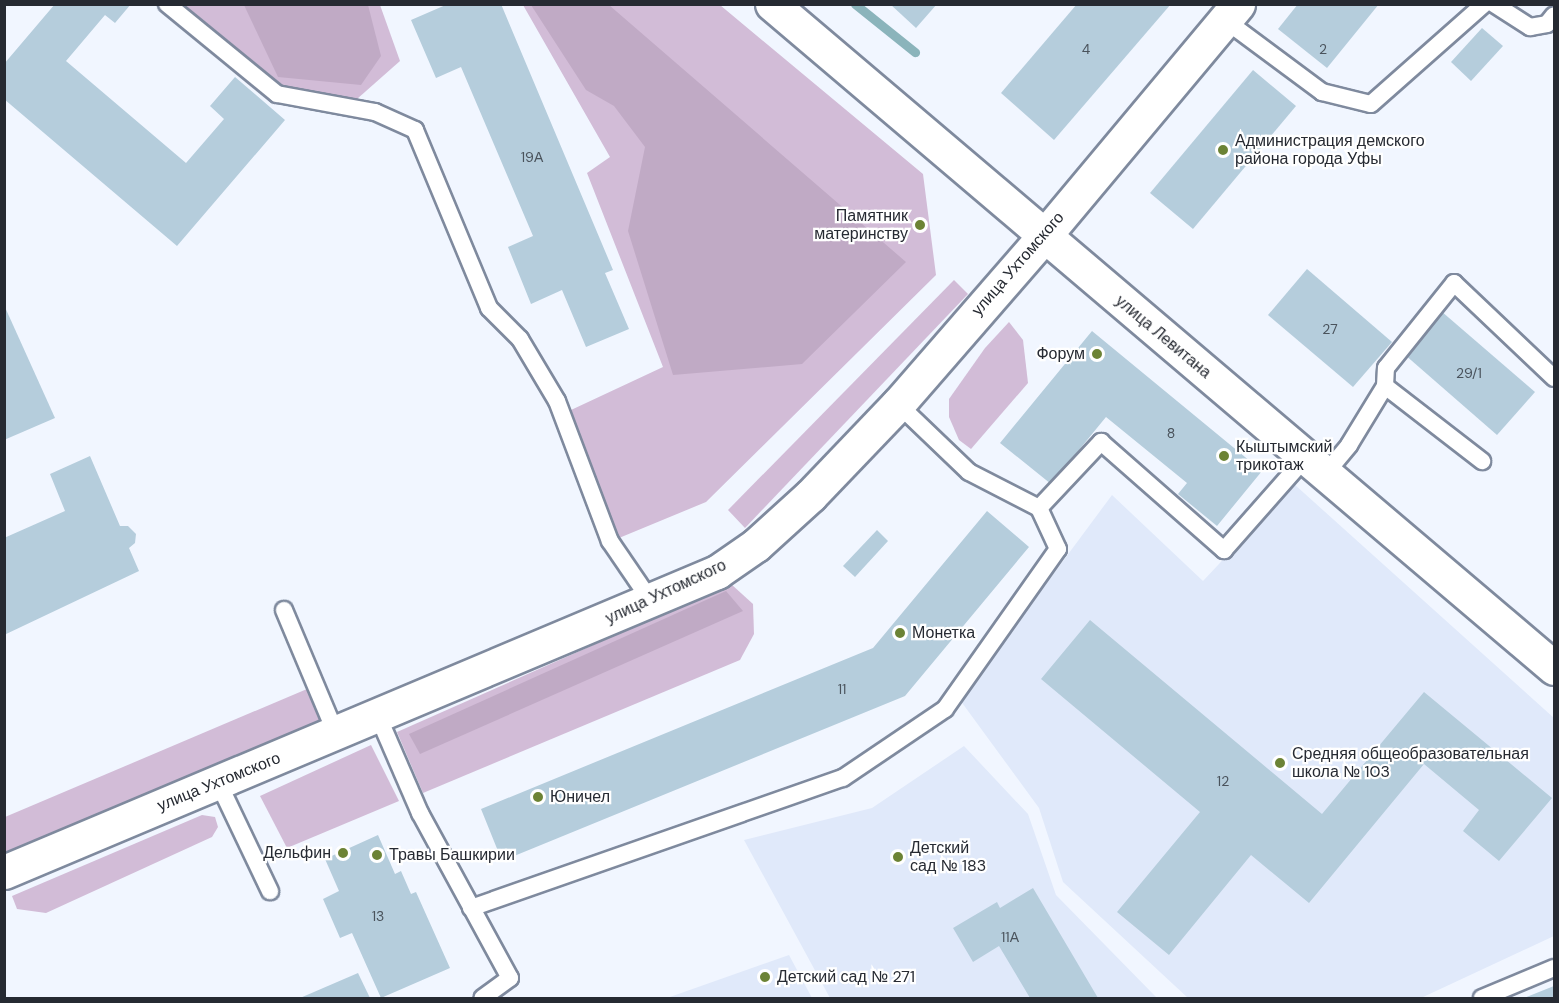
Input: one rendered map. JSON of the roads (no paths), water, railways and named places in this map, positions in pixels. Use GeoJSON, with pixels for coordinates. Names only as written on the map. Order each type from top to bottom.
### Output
{"type":"FeatureCollection","features":[{"type":"Feature","properties":{"kind":"street","name":"улица Левитана"},"geometry":{"type":"LineString","coordinates":[[772,4],[1554,668]]}},
{"type":"Feature","properties":{"kind":"street","name":"улица Ухтомского"},"geometry":{"type":"LineString","coordinates":[[4,872],[651,601],[717,572],[756,545],[811,495],[898,404],[1045,235],[1232,12]]}},
{"type":"Feature","properties":{"kind":"lane"},"geometry":{"type":"LineString","coordinates":[[166,4],[277,94],[375,112],[415,130],[489,308],[520,339],[557,401],[610,540],[651,601]]}},
{"type":"Feature","properties":{"kind":"lane"},"geometry":{"type":"LineString","coordinates":[[1232,12],[1322,92],[1371,104],[1484,4]]}},
{"type":"Feature","properties":{"kind":"lane"},"geometry":{"type":"LineString","coordinates":[[1494,4],[1530,27],[1547,24],[1554,15]]}},
{"type":"Feature","properties":{"kind":"lane"},"geometry":{"type":"LineString","coordinates":[[1039,508],[1101,442],[1224,550],[1315,465],[1349,445],[1385,386],[1386,368],[1454,283],[1554,378]]}},
{"type":"Feature","properties":{"kind":"lane"},"geometry":{"type":"LineString","coordinates":[[1385,386],[1482,461]]}},
{"type":"Feature","properties":{"kind":"lane"},"geometry":{"type":"LineString","coordinates":[[471,908],[843,778],[945,709],[1058,549],[1039,508],[969,471],[898,404]]}},
{"type":"Feature","properties":{"kind":"lane"},"geometry":{"type":"LineString","coordinates":[[284,610],[336,734]]}},
{"type":"Feature","properties":{"kind":"lane"},"geometry":{"type":"LineString","coordinates":[[378,716],[420,813],[510,978],[482,999]]}},
{"type":"Feature","properties":{"kind":"lane"},"geometry":{"type":"LineString","coordinates":[[218,782],[270,891]]}},
{"type":"Feature","properties":{"kind":"lane"},"geometry":{"type":"LineString","coordinates":[[1482,999],[1554,968]]}},
{"type":"Feature","properties":{"kind":"waterway"},"geometry":{"type":"LineString","coordinates":[[855,4],[915,52]]}},
{"type":"Feature","properties":{"kind":"place","name":"Администрация демского района города Уфы"},"geometry":{"type":"Point","coordinates":[1223,150]}},
{"type":"Feature","properties":{"kind":"place","name":"Памятник материнству"},"geometry":{"type":"Point","coordinates":[920,225]}},
{"type":"Feature","properties":{"kind":"place","name":"Форум"},"geometry":{"type":"Point","coordinates":[1097,354]}},
{"type":"Feature","properties":{"kind":"place","name":"Кыштымский трикотаж"},"geometry":{"type":"Point","coordinates":[1224,456]}},
{"type":"Feature","properties":{"kind":"place","name":"Монетка"},"geometry":{"type":"Point","coordinates":[900,633]}},
{"type":"Feature","properties":{"kind":"place","name":"Средняя общеобразовательная школа № 103"},"geometry":{"type":"Point","coordinates":[1280,763]}},
{"type":"Feature","properties":{"kind":"place","name":"Юничел"},"geometry":{"type":"Point","coordinates":[538,797]}},
{"type":"Feature","properties":{"kind":"place","name":"Дельфин"},"geometry":{"type":"Point","coordinates":[343,853]}},
{"type":"Feature","properties":{"kind":"place","name":"Травы Башкирии"},"geometry":{"type":"Point","coordinates":[377,855]}},
{"type":"Feature","properties":{"kind":"place","name":"Детский сад № 183"},"geometry":{"type":"Point","coordinates":[898,857]}},
{"type":"Feature","properties":{"kind":"place","name":"Детский сад № 271"},"geometry":{"type":"Point","coordinates":[765,977]}}]}
